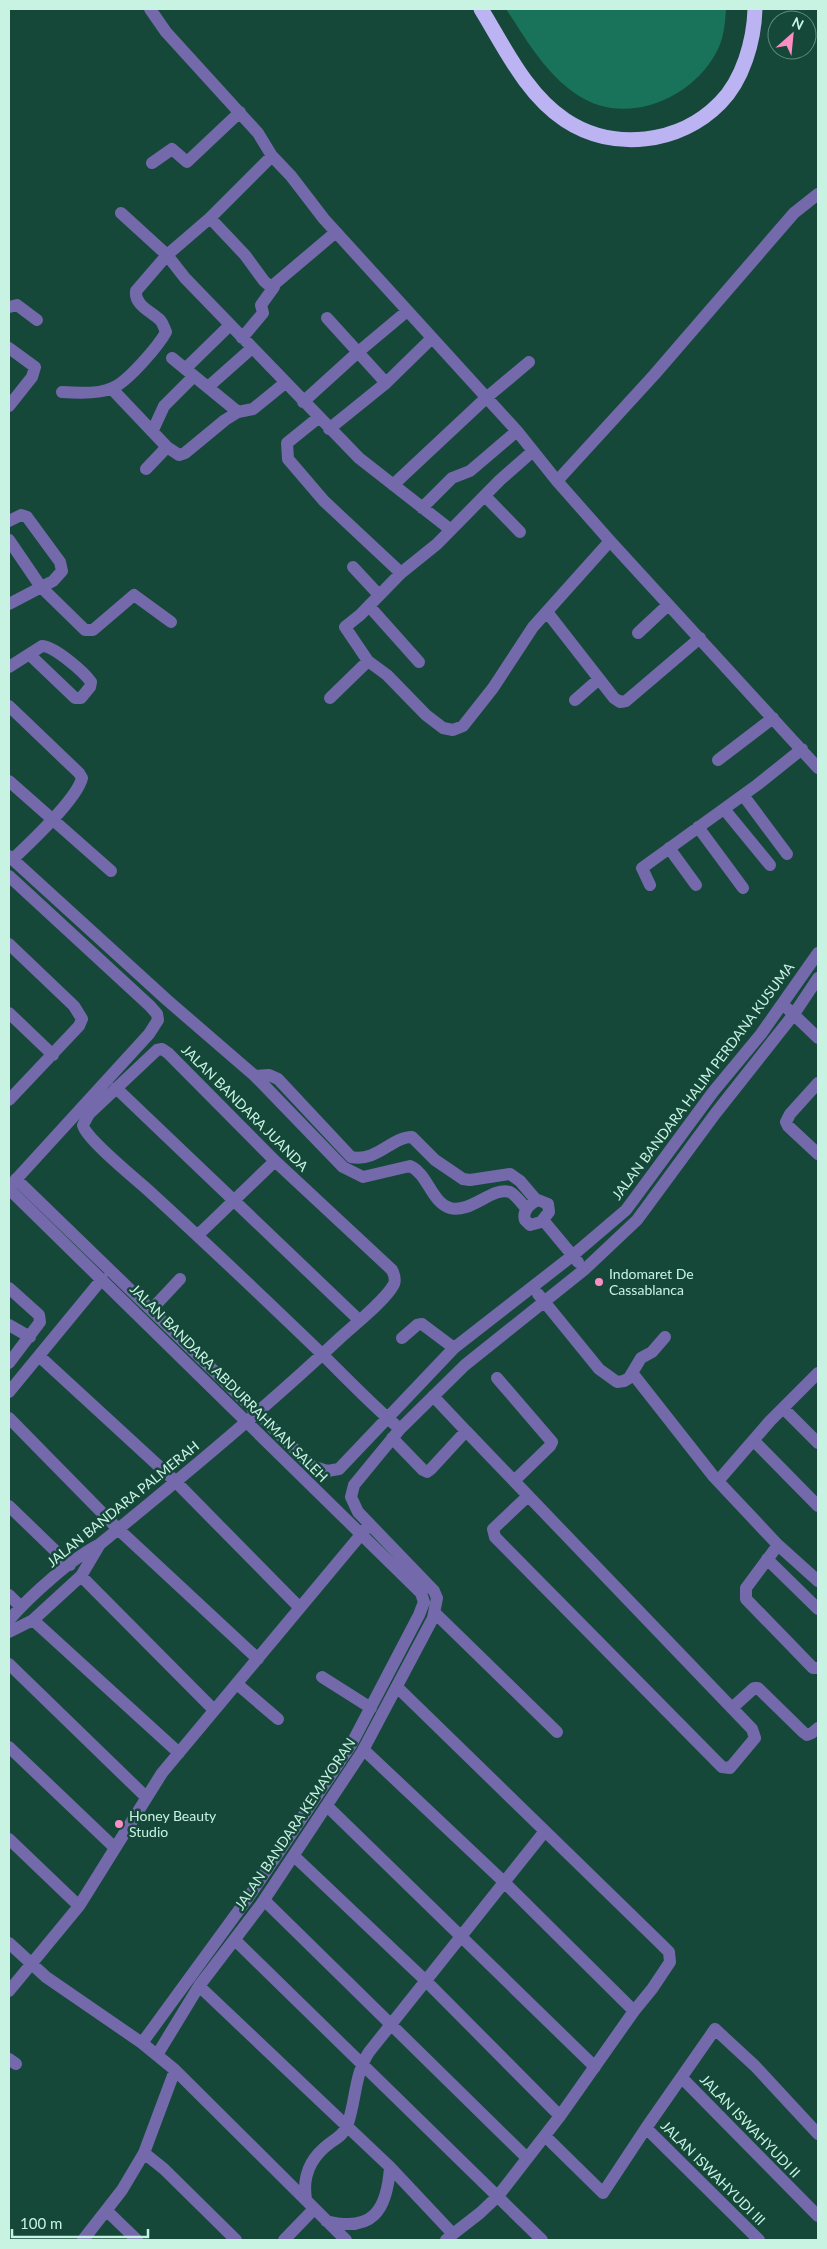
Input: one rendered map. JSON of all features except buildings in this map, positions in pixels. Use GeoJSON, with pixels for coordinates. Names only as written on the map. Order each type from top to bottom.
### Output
{"type":"FeatureCollection","features":[{"type":"Feature","properties":{"kind":"highway"},"geometry":{"type":"LineString","coordinates":[[481,9],[523,77],[554,112],[567,122],[596,134],[612,138],[641,140],[666,135],[690,126],[721,102],[737,78],[751,45],[755,9]]}},
{"type":"Feature","properties":{"kind":"street"},"geometry":{"type":"LineString","coordinates":[[150,9],[166,32],[240,112],[258,133],[272,156],[406,312],[517,431],[610,541],[818,768]]}},
{"type":"Feature","properties":{"kind":"street"},"geometry":{"type":"LineString","coordinates":[[152,163],[172,149],[187,162],[240,112]]}},
{"type":"Feature","properties":{"kind":"street"},"geometry":{"type":"LineString","coordinates":[[62,392],[76,393],[112,389],[142,362],[161,341],[166,332],[161,322],[140,304],[136,291],[167,255],[210,218],[272,156]]}},
{"type":"Feature","properties":{"kind":"street"},"geometry":{"type":"LineString","coordinates":[[557,480],[654,375],[794,213],[818,194]]}},
{"type":"Feature","properties":{"kind":"street"},"geometry":{"type":"LineString","coordinates":[[121,213],[167,255],[185,278],[318,418],[359,458],[451,530]]}},
{"type":"Feature","properties":{"kind":"street"},"geometry":{"type":"LineString","coordinates":[[210,218],[245,255],[267,284],[274,287]]}},
{"type":"Feature","properties":{"kind":"street"},"geometry":{"type":"LineString","coordinates":[[242,338],[263,313],[261,305],[274,287],[336,232]]}},
{"type":"Feature","properties":{"kind":"street"},"geometry":{"type":"LineString","coordinates":[[9,307],[17,305],[37,320]]}},
{"type":"Feature","properties":{"kind":"street"},"geometry":{"type":"LineString","coordinates":[[303,402],[406,312]]}},
{"type":"Feature","properties":{"kind":"street"},"geometry":{"type":"LineString","coordinates":[[327,318],[386,383]]}},
{"type":"Feature","properties":{"kind":"street"},"geometry":{"type":"LineString","coordinates":[[153,430],[164,406],[230,325]]}},
{"type":"Feature","properties":{"kind":"street"},"geometry":{"type":"LineString","coordinates":[[330,429],[386,383],[432,338]]}},
{"type":"Feature","properties":{"kind":"street"},"geometry":{"type":"LineString","coordinates":[[9,348],[35,367],[32,377],[11,399]]}},
{"type":"Feature","properties":{"kind":"street"},"geometry":{"type":"LineString","coordinates":[[208,388],[252,348]]}},
{"type":"Feature","properties":{"kind":"street"},"geometry":{"type":"LineString","coordinates":[[172,358],[238,412]]}},
{"type":"Feature","properties":{"kind":"street"},"geometry":{"type":"LineString","coordinates":[[393,485],[486,398],[529,362]]}},
{"type":"Feature","properties":{"kind":"street"},"geometry":{"type":"LineString","coordinates":[[112,389],[153,430],[167,447],[179,455],[185,453],[238,412],[247,412],[254,409],[285,383]]}},
{"type":"Feature","properties":{"kind":"street"},"geometry":{"type":"LineString","coordinates":[[318,418],[286,443],[288,459],[324,501],[401,573]]}},
{"type":"Feature","properties":{"kind":"street"},"geometry":{"type":"LineString","coordinates":[[422,508],[452,478],[470,471],[517,431]]}},
{"type":"Feature","properties":{"kind":"street"},"geometry":{"type":"LineString","coordinates":[[146,469],[167,447]]}},
{"type":"Feature","properties":{"kind":"street"},"geometry":{"type":"LineString","coordinates":[[533,451],[451,530],[401,573],[345,628],[368,661],[426,715],[443,728],[452,730],[463,726],[493,688],[533,627],[610,541]]}},
{"type":"Feature","properties":{"kind":"street"},"geometry":{"type":"LineString","coordinates":[[485,496],[520,532]]}},
{"type":"Feature","properties":{"kind":"street"},"geometry":{"type":"LineString","coordinates":[[9,520],[21,515],[27,517],[60,562],[62,571],[59,576],[41,587],[10,600]]}},
{"type":"Feature","properties":{"kind":"street"},"geometry":{"type":"LineString","coordinates":[[9,540],[41,587],[61,609],[87,631],[93,630],[134,596],[171,622]]}},
{"type":"Feature","properties":{"kind":"street"},"geometry":{"type":"LineString","coordinates":[[353,567],[378,595]]}},
{"type":"Feature","properties":{"kind":"street"},"geometry":{"type":"LineString","coordinates":[[638,633],[668,604]]}},
{"type":"Feature","properties":{"kind":"street"},"geometry":{"type":"LineString","coordinates":[[369,606],[419,662]]}},
{"type":"Feature","properties":{"kind":"street"},"geometry":{"type":"LineString","coordinates":[[547,612],[617,701],[626,701],[700,638]]}},
{"type":"Feature","properties":{"kind":"street"},"geometry":{"type":"LineString","coordinates":[[9,667],[42,646],[54,650],[86,676],[91,682],[90,687],[81,698],[75,698],[30,655]]}},
{"type":"Feature","properties":{"kind":"street"},"geometry":{"type":"LineString","coordinates":[[330,698],[368,661]]}},
{"type":"Feature","properties":{"kind":"street"},"geometry":{"type":"LineString","coordinates":[[575,700],[599,678]]}},
{"type":"Feature","properties":{"kind":"street"},"geometry":{"type":"LineString","coordinates":[[9,706],[81,776],[79,786],[53,819],[11,858],[167,1000],[255,1076],[269,1075],[278,1079],[347,1162],[363,1177],[410,1166],[422,1149]]}},
{"type":"Feature","properties":{"kind":"street"},"geometry":{"type":"LineString","coordinates":[[718,760],[753,736],[773,718]]}},
{"type":"Feature","properties":{"kind":"street"},"geometry":{"type":"LineString","coordinates":[[650,885],[642,868],[744,795],[802,750]]}},
{"type":"Feature","properties":{"kind":"street"},"geometry":{"type":"LineString","coordinates":[[9,780],[111,871]]}},
{"type":"Feature","properties":{"kind":"street"},"geometry":{"type":"LineString","coordinates":[[744,795],[787,854]]}},
{"type":"Feature","properties":{"kind":"street"},"geometry":{"type":"LineString","coordinates":[[724,808],[770,865]]}},
{"type":"Feature","properties":{"kind":"street"},"geometry":{"type":"LineString","coordinates":[[698,827],[743,888]]}},
{"type":"Feature","properties":{"kind":"street"},"geometry":{"type":"LineString","coordinates":[[669,848],[696,885]]}},
{"type":"Feature","properties":{"kind":"street"},"geometry":{"type":"LineString","coordinates":[[9,876],[150,1006],[157,1014],[158,1020],[150,1034],[11,1185]]}},
{"type":"Feature","properties":{"kind":"street"},"geometry":{"type":"LineString","coordinates":[[9,944],[80,1014],[82,1019],[79,1026],[53,1054],[11,1092]]}},
{"type":"Feature","properties":{"kind":"street","name":"JALAN BANDARA HALIM PERDANA KUSUMA"},"geometry":{"type":"LineString","coordinates":[[343,1467],[454,1348],[569,1253],[626,1210],[713,1092],[782,1004],[818,953]]}},
{"type":"Feature","properties":{"kind":"street"},"geometry":{"type":"LineString","coordinates":[[396,1434],[465,1365],[585,1269],[637,1220],[715,1114],[816,985]]}},
{"type":"Feature","properties":{"kind":"street"},"geometry":{"type":"LineString","coordinates":[[782,1004],[818,1038]]}},
{"type":"Feature","properties":{"kind":"street"},"geometry":{"type":"LineString","coordinates":[[9,1013],[53,1054]]}},
{"type":"Feature","properties":{"kind":"street","name":"JALAN BANDARA JUANDA"},"geometry":{"type":"LineString","coordinates":[[256,1413],[322,1355],[359,1320],[394,1284],[394,1275],[392,1270],[275,1161],[162,1049],[157,1050],[89,1114],[83,1127],[104,1150],[198,1235],[322,1355],[387,1418],[396,1434],[426,1472],[466,1431]]}},
{"type":"Feature","properties":{"kind":"street"},"geometry":{"type":"LineString","coordinates":[[116,1088],[359,1320]]}},
{"type":"Feature","properties":{"kind":"street"},"geometry":{"type":"LineString","coordinates":[[817,1088],[790,1114],[786,1122],[818,1154]]}},
{"type":"Feature","properties":{"kind":"street"},"geometry":{"type":"LineString","coordinates":[[347,1162],[372,1155],[408,1137],[414,1138],[422,1149],[463,1179],[470,1180],[502,1173],[510,1174],[520,1181],[532,1205]]}},
{"type":"Feature","properties":{"kind":"street"},"geometry":{"type":"LineString","coordinates":[[198,1235],[275,1161]]}},
{"type":"Feature","properties":{"kind":"street"},"geometry":{"type":"LineString","coordinates":[[410,1166],[417,1170],[436,1196],[450,1208],[456,1209],[471,1205],[503,1191],[512,1193],[532,1205]]}},
{"type":"Feature","properties":{"kind":"street","name":"JALAN BANDARA ABDURRAHMAN SALEH"},"geometry":{"type":"LineString","coordinates":[[11,1185],[102,1279],[246,1422],[302,1476],[434,1590],[437,1598]]}},
{"type":"Feature","properties":{"kind":"street","name":"JALAN BANDARA ABDURRAHMAN SALEH"},"geometry":{"type":"LineString","coordinates":[[11,1185],[151,1310],[312,1466],[327,1471],[343,1467]]}},
{"type":"Feature","properties":{"kind":"street"},"geometry":{"type":"LineString","coordinates":[[544,1201],[549,1206],[549,1212],[543,1220],[535,1225],[529,1224],[524,1216],[532,1205],[544,1201]]}},
{"type":"Feature","properties":{"kind":"street"},"geometry":{"type":"LineString","coordinates":[[543,1220],[569,1253],[585,1269]]}},
{"type":"Feature","properties":{"kind":"street"},"geometry":{"type":"LineString","coordinates":[[9,1392],[102,1279]]}},
{"type":"Feature","properties":{"kind":"street"},"geometry":{"type":"LineString","coordinates":[[151,1310],[180,1279]]}},
{"type":"Feature","properties":{"kind":"street"},"geometry":{"type":"LineString","coordinates":[[531,1286],[606,1376],[617,1382],[624,1382],[633,1374],[642,1358],[652,1352],[665,1337]]}},
{"type":"Feature","properties":{"kind":"street"},"geometry":{"type":"LineString","coordinates":[[9,1288],[39,1316],[39,1324],[9,1363]]}},
{"type":"Feature","properties":{"kind":"street"},"geometry":{"type":"LineString","coordinates":[[402,1338],[417,1324],[422,1324],[454,1348]]}},
{"type":"Feature","properties":{"kind":"street"},"geometry":{"type":"LineString","coordinates":[[9,1325],[30,1337]]}},
{"type":"Feature","properties":{"kind":"street"},"geometry":{"type":"LineString","coordinates":[[39,1356],[175,1481],[300,1608]]}},
{"type":"Feature","properties":{"kind":"street"},"geometry":{"type":"LineString","coordinates":[[633,1374],[716,1479],[778,1545],[818,1579]]}},
{"type":"Feature","properties":{"kind":"street"},"geometry":{"type":"LineString","coordinates":[[497,1378],[552,1442],[514,1481]]}},
{"type":"Feature","properties":{"kind":"street"},"geometry":{"type":"LineString","coordinates":[[716,1479],[754,1441],[783,1408],[816,1379]]}},
{"type":"Feature","properties":{"kind":"street"},"geometry":{"type":"LineString","coordinates":[[433,1396],[752,1728],[755,1738],[730,1768],[722,1767],[495,1537],[493,1529],[528,1496]]}},
{"type":"Feature","properties":{"kind":"street"},"geometry":{"type":"LineString","coordinates":[[783,1408],[818,1443]]}},
{"type":"Feature","properties":{"kind":"street","name":"JALAN BANDARA PALMERAH"},"geometry":{"type":"LineString","coordinates":[[9,1620],[21,1607],[70,1565],[100,1544],[256,1413]]}},
{"type":"Feature","properties":{"kind":"street"},"geometry":{"type":"LineString","coordinates":[[9,1418],[118,1529],[258,1659]]}},
{"type":"Feature","properties":{"kind":"street","name":"JALAN BANDARA ABDURRAHMAN SALEH"},"geometry":{"type":"LineString","coordinates":[[396,1434],[354,1485],[351,1494],[353,1504],[365,1530],[421,1593],[424,1602]]}},
{"type":"Feature","properties":{"kind":"street"},"geometry":{"type":"LineString","coordinates":[[754,1441],[818,1506]]}},
{"type":"Feature","properties":{"kind":"street"},"geometry":{"type":"LineString","coordinates":[[302,1476],[312,1466]]}},
{"type":"Feature","properties":{"kind":"street"},"geometry":{"type":"LineString","coordinates":[[9,1506],[70,1565]]}},
{"type":"Feature","properties":{"kind":"street"},"geometry":{"type":"LineString","coordinates":[[9,1991],[78,1906],[146,1796],[179,1753],[213,1709],[237,1684],[365,1530]]}},
{"type":"Feature","properties":{"kind":"street"},"geometry":{"type":"LineString","coordinates":[[9,1632],[33,1620],[81,1576],[100,1544]]}},
{"type":"Feature","properties":{"kind":"street"},"geometry":{"type":"LineString","coordinates":[[778,1545],[746,1588],[746,1599],[814,1668],[818,1668]]}},
{"type":"Feature","properties":{"kind":"street"},"geometry":{"type":"LineString","coordinates":[[767,1559],[818,1609]]}},
{"type":"Feature","properties":{"kind":"street"},"geometry":{"type":"LineString","coordinates":[[81,1576],[213,1709]]}},
{"type":"Feature","properties":{"kind":"street"},"geometry":{"type":"LineString","coordinates":[[9,1595],[21,1607]]}},
{"type":"Feature","properties":{"kind":"street"},"geometry":{"type":"LineString","coordinates":[[424,1602],[437,1598]]}},
{"type":"Feature","properties":{"kind":"street","name":"JALAN BANDARA KEMAYORAN"},"geometry":{"type":"LineString","coordinates":[[157,2055],[199,1986],[264,1900],[364,1750],[398,1688],[435,1613],[437,1598]]}},
{"type":"Feature","properties":{"kind":"street","name":"JALAN BANDARA KEMAYORAN"},"geometry":{"type":"LineString","coordinates":[[142,2043],[297,1825],[351,1745],[424,1602]]}},
{"type":"Feature","properties":{"kind":"street"},"geometry":{"type":"LineString","coordinates":[[435,1613],[557,1732]]}},
{"type":"Feature","properties":{"kind":"street"},"geometry":{"type":"LineString","coordinates":[[33,1620],[179,1753]]}},
{"type":"Feature","properties":{"kind":"street"},"geometry":{"type":"LineString","coordinates":[[9,1664],[146,1796]]}},
{"type":"Feature","properties":{"kind":"street"},"geometry":{"type":"LineString","coordinates":[[322,1677],[371,1708]]}},
{"type":"Feature","properties":{"kind":"street"},"geometry":{"type":"LineString","coordinates":[[237,1684],[278,1719]]}},
{"type":"Feature","properties":{"kind":"street"},"geometry":{"type":"LineString","coordinates":[[199,1986],[390,2168],[450,2237],[480,2214],[498,2196],[560,2116],[634,2011],[667,1968],[671,1958],[669,1952],[398,1688]]}},
{"type":"Feature","properties":{"kind":"street"},"geometry":{"type":"LineString","coordinates":[[732,1708],[754,1688],[758,1688],[803,1732],[812,1733],[818,1728]]}},
{"type":"Feature","properties":{"kind":"street"},"geometry":{"type":"LineString","coordinates":[[9,1747],[114,1848]]}},
{"type":"Feature","properties":{"kind":"street"},"geometry":{"type":"LineString","coordinates":[[364,1750],[504,1882],[634,2011]]}},
{"type":"Feature","properties":{"kind":"street"},"geometry":{"type":"LineString","coordinates":[[327,1806],[596,2067]]}},
{"type":"Feature","properties":{"kind":"street"},"geometry":{"type":"LineString","coordinates":[[306,2199],[305,2180],[310,2163],[321,2150],[347,2127],[361,2064],[544,1830]]}},
{"type":"Feature","properties":{"kind":"street"},"geometry":{"type":"LineString","coordinates":[[9,1839],[78,1906]]}},
{"type":"Feature","properties":{"kind":"street"},"geometry":{"type":"LineString","coordinates":[[294,1856],[426,1981],[560,2116]]}},
{"type":"Feature","properties":{"kind":"street"},"geometry":{"type":"LineString","coordinates":[[264,1900],[527,2158]]}},
{"type":"Feature","properties":{"kind":"street"},"geometry":{"type":"LineString","coordinates":[[235,1940],[542,2240]]}},
{"type":"Feature","properties":{"kind":"street"},"geometry":{"type":"LineString","coordinates":[[9,1943],[31,1964],[157,2055],[346,2240]]}},
{"type":"Feature","properties":{"kind":"street"},"geometry":{"type":"LineString","coordinates":[[545,2136],[603,2193],[715,2030],[755,2066],[818,2134]]}},
{"type":"Feature","properties":{"kind":"street"},"geometry":{"type":"LineString","coordinates":[[83,2240],[107,2211],[144,2153],[174,2070]]}},
{"type":"Feature","properties":{"kind":"street","name":"JALAN ISWAHYUDI II"},"geometry":{"type":"LineString","coordinates":[[682,2078],[818,2216]]}},
{"type":"Feature","properties":{"kind":"street","name":"JALAN ISWAHYUDI III"},"geometry":{"type":"LineString","coordinates":[[646,2128],[759,2240]]}},
{"type":"Feature","properties":{"kind":"street"},"geometry":{"type":"LineString","coordinates":[[144,2153],[164,2169],[236,2240]]}},
{"type":"Feature","properties":{"kind":"street"},"geometry":{"type":"LineString","coordinates":[[320,2215],[347,2224],[368,2220],[376,2214],[386,2200],[390,2168]]}},
{"type":"Feature","properties":{"kind":"street"},"geometry":{"type":"LineString","coordinates":[[107,2211],[137,2240]]}},
{"type":"Feature","properties":{"kind":"street"},"geometry":{"type":"LineString","coordinates":[[284,2240],[320,2215]]}},
{"type":"Feature","properties":{"kind":"street"},"geometry":{"type":"LineString","coordinates":[[295,2240],[320,2215]]}},
{"type":"Feature","properties":{"kind":"green space"},"geometry":{"type":"Polygon","coordinates":[[[506,9],[726,9],[724,31],[719,48],[704,70],[690,84],[673,96],[654,104],[634,108],[614,108],[594,104],[565,86],[537,55],[506,9]]]}},
{"type":"Feature","properties":{"kind":"place","name":"Indomaret De Cassablanca"},"geometry":{"type":"Point","coordinates":[599,1282]}},
{"type":"Feature","properties":{"kind":"place","name":"Honey Beauty Studio"},"geometry":{"type":"Point","coordinates":[119,1824]}}]}
